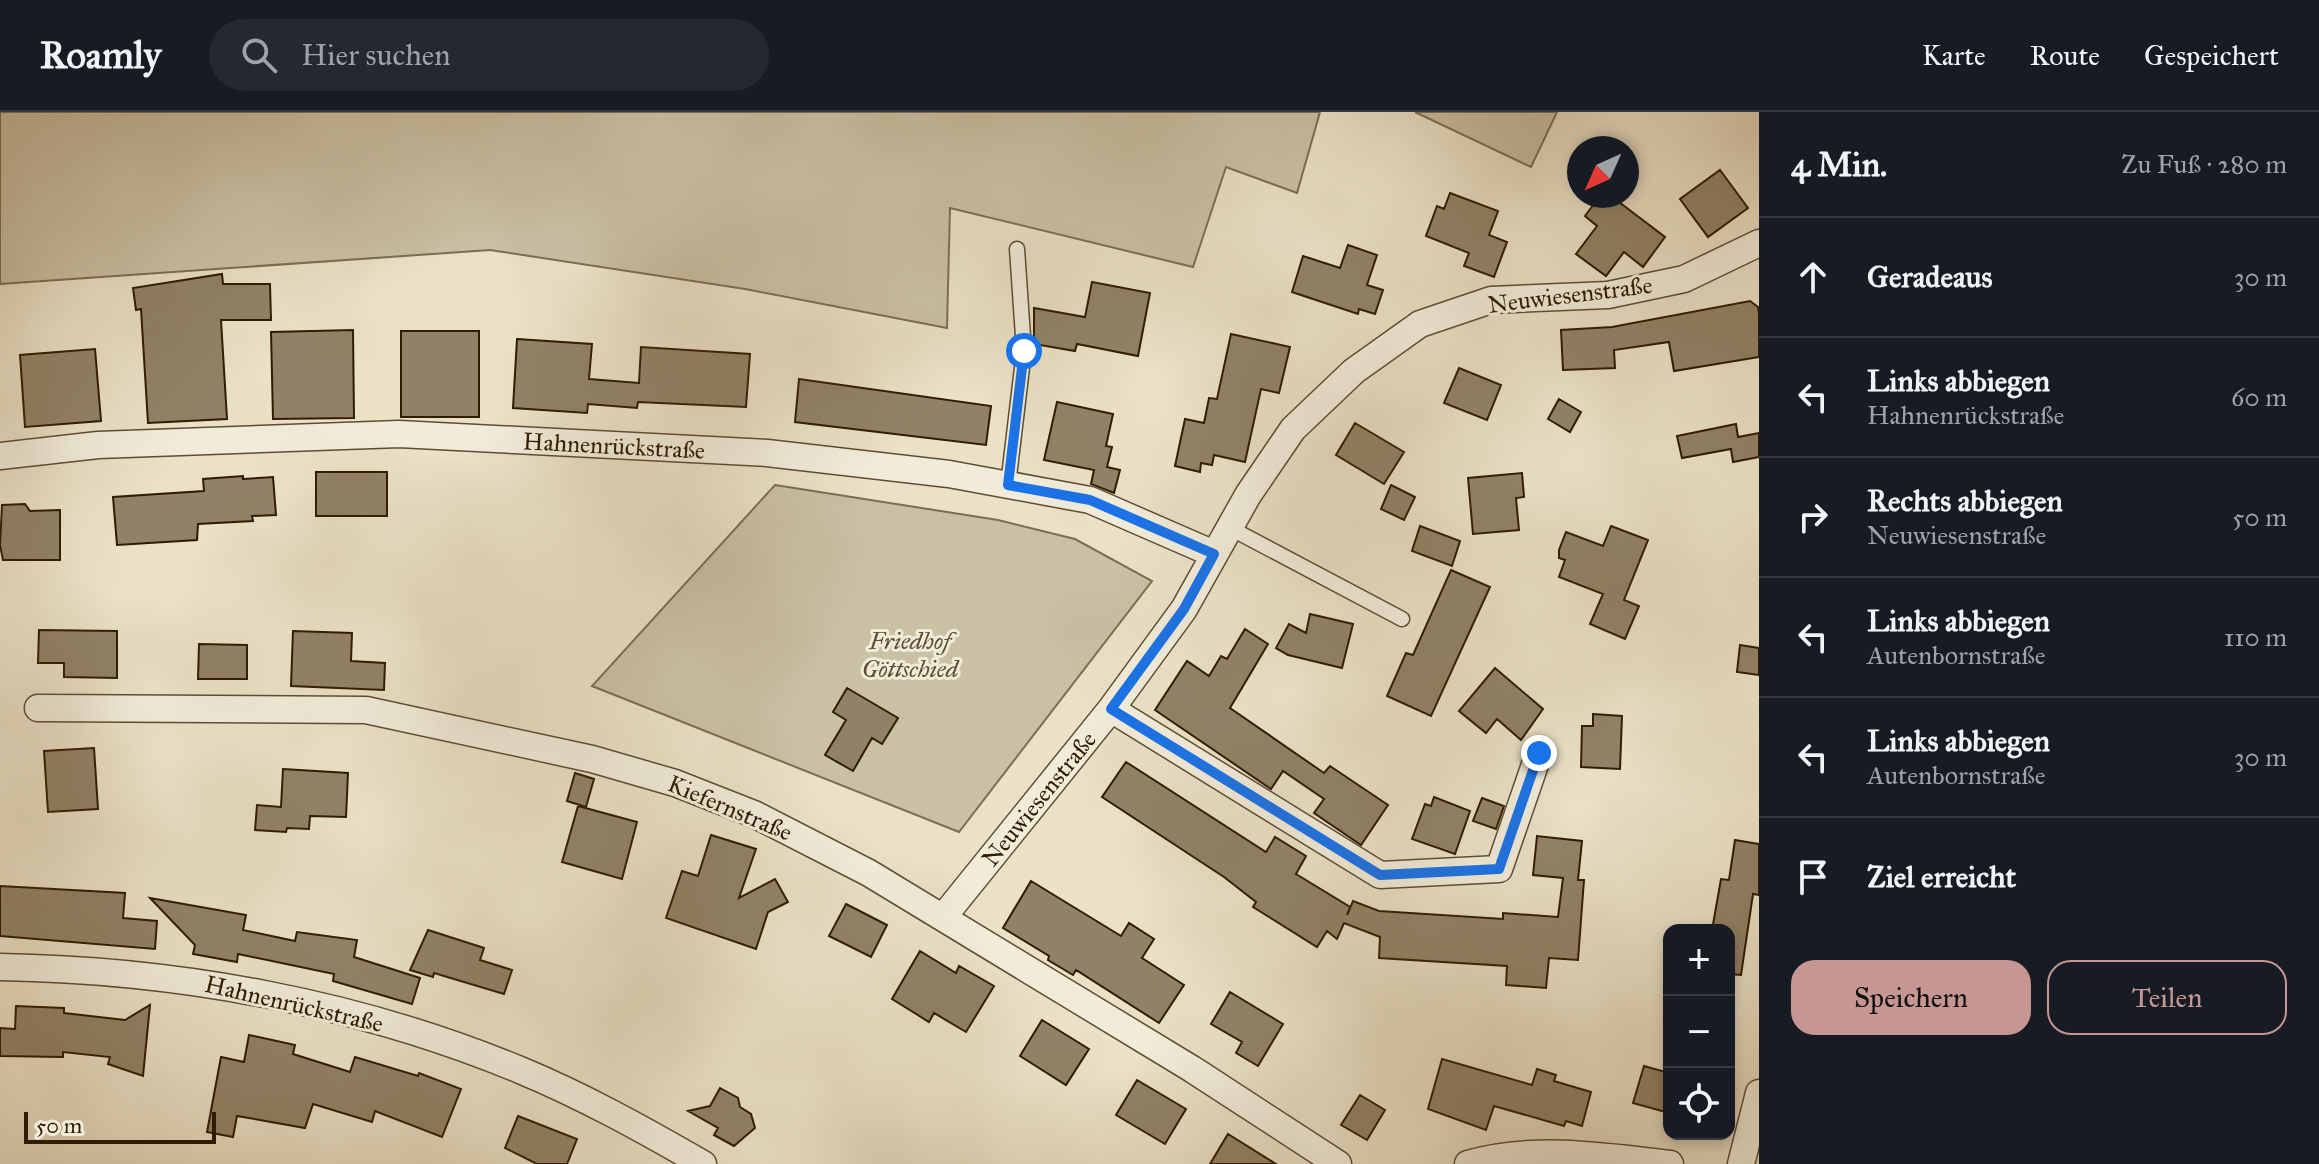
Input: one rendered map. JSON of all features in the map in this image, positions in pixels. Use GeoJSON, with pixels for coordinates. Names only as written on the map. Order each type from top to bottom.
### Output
{"type":"FeatureCollection","features":[{"type":"Feature","properties":{"kind":"street","name":"Neuwiesenstraße"},"geometry":{"type":"LineString","coordinates":[[944,916],[1111,709],[1184,609],[1248,495],[1293,429],[1354,371],[1420,324],[1491,300],[1608,295],[1684,279],[1759,243]]}},
{"type":"Feature","properties":{"kind":"street","name":"Hahnenrückstraße"},"geometry":{"type":"LineString","coordinates":[[0,456],[98,445],[278,436],[399,434],[767,453],[949,474],[1090,500],[1214,554]]}},
{"type":"Feature","properties":{"kind":"street","name":"Kiefernstraße"},"geometry":{"type":"LineString","coordinates":[[38,708],[366,710],[592,759],[675,783],[754,814],[869,873],[944,916],[1338,1164]]}},
{"type":"Feature","properties":{"kind":"street"},"geometry":{"type":"LineString","coordinates":[[1111,709],[1380,875],[1499,869],[1539,753]]}},
{"type":"Feature","properties":{"kind":"street","name":"Hahnenrückstraße"},"geometry":{"type":"LineString","coordinates":[[0,967],[79,968],[214,983],[431,1038],[520,1070],[648,1132],[703,1164]]}},
{"type":"Feature","properties":{"kind":"street"},"geometry":{"type":"LineString","coordinates":[[1741,1164],[1759,1093]]}},
{"type":"Feature","properties":{"kind":"street"},"geometry":{"type":"LineString","coordinates":[[1468,1164],[1515,1155],[1561,1155],[1670,1164]]}},
{"type":"Feature","properties":{"kind":"lane"},"geometry":{"type":"LineString","coordinates":[[1008,485],[1024,351],[1017,249]]}},
{"type":"Feature","properties":{"kind":"lane"},"geometry":{"type":"LineString","coordinates":[[1230,528],[1402,619]]}},
{"type":"Feature","properties":{"kind":"green space"},"geometry":{"type":"Polygon","coordinates":[[[0,112],[1320,112],[1297,193],[1226,167],[1193,267],[950,208],[947,328],[745,289],[490,250],[0,284],[0,112]]]}},
{"type":"Feature","properties":{"kind":"green space"},"geometry":{"type":"Polygon","coordinates":[[[1415,112],[1557,112],[1531,167],[1415,112]]]}},
{"type":"Feature","properties":{"kind":"green space","name":"Friedhof Göttschied"},"geometry":{"type":"Polygon","coordinates":[[[775,485],[998,520],[1075,539],[1152,581],[959,832],[592,686],[775,485]]]}},
{"type":"Feature","properties":{"kind":"building"},"geometry":{"type":"Polygon","coordinates":[[[1720,170],[1748,208],[1708,237],[1680,199],[1720,170]]]}},
{"type":"Feature","properties":{"kind":"building"},"geometry":{"type":"Polygon","coordinates":[[[1450,193],[1498,211],[1489,235],[1507,242],[1494,277],[1464,266],[1469,253],[1426,236],[1437,206],[1444,209],[1450,193]]]}},
{"type":"Feature","properties":{"kind":"building"},"geometry":{"type":"Polygon","coordinates":[[[1591,208],[1627,208],[1665,237],[1643,267],[1624,252],[1606,276],[1576,254],[1597,226],[1585,216],[1591,208]]]}},
{"type":"Feature","properties":{"kind":"building"},"geometry":{"type":"Polygon","coordinates":[[[1348,245],[1377,255],[1367,285],[1383,290],[1375,314],[1359,309],[1358,314],[1292,292],[1303,256],[1340,268],[1348,245]]]}},
{"type":"Feature","properties":{"kind":"building"},"geometry":{"type":"Polygon","coordinates":[[[222,274],[223,284],[270,284],[271,320],[221,320],[227,419],[148,423],[141,309],[136,310],[133,288],[222,274]]]}},
{"type":"Feature","properties":{"kind":"building"},"geometry":{"type":"Polygon","coordinates":[[[1092,282],[1150,293],[1138,356],[1077,344],[1075,351],[1034,344],[1034,308],[1085,317],[1092,282]]]}},
{"type":"Feature","properties":{"kind":"building"},"geometry":{"type":"Polygon","coordinates":[[[1750,301],[1758,307],[1759,313],[1759,357],[1674,371],[1669,342],[1614,350],[1615,368],[1563,370],[1561,330],[1612,327],[1750,301]]]}},
{"type":"Feature","properties":{"kind":"building"},"geometry":{"type":"Polygon","coordinates":[[[353,330],[354,418],[273,419],[271,332],[353,330]]]}},
{"type":"Feature","properties":{"kind":"building"},"geometry":{"type":"Polygon","coordinates":[[[401,331],[479,331],[479,417],[401,417],[401,331]]]}},
{"type":"Feature","properties":{"kind":"building"},"geometry":{"type":"Polygon","coordinates":[[[1231,334],[1290,347],[1279,393],[1261,389],[1245,462],[1214,455],[1212,465],[1201,463],[1200,472],[1175,466],[1185,419],[1204,423],[1209,398],[1217,399],[1231,334]]]}},
{"type":"Feature","properties":{"kind":"building"},"geometry":{"type":"Polygon","coordinates":[[[517,339],[592,344],[589,379],[639,383],[641,347],[750,354],[746,407],[638,402],[637,408],[588,404],[587,413],[513,408],[517,339]]]}},
{"type":"Feature","properties":{"kind":"building"},"geometry":{"type":"Polygon","coordinates":[[[95,349],[101,421],[25,427],[20,355],[95,349]]]}},
{"type":"Feature","properties":{"kind":"building"},"geometry":{"type":"Polygon","coordinates":[[[1459,368],[1501,385],[1487,420],[1444,403],[1459,368]]]}},
{"type":"Feature","properties":{"kind":"building"},"geometry":{"type":"Polygon","coordinates":[[[799,379],[991,406],[986,445],[795,422],[799,379]]]}},
{"type":"Feature","properties":{"kind":"building"},"geometry":{"type":"Polygon","coordinates":[[[1559,399],[1581,412],[1570,432],[1548,419],[1559,399]]]}},
{"type":"Feature","properties":{"kind":"building"},"geometry":{"type":"Polygon","coordinates":[[[1057,402],[1113,414],[1106,446],[1112,447],[1107,467],[1120,470],[1114,493],[1091,484],[1094,470],[1044,460],[1057,402]]]}},
{"type":"Feature","properties":{"kind":"building"},"geometry":{"type":"Polygon","coordinates":[[[1355,423],[1404,452],[1384,484],[1336,455],[1355,423]]]}},
{"type":"Feature","properties":{"kind":"building"},"geometry":{"type":"Polygon","coordinates":[[[1736,424],[1738,437],[1759,433],[1759,457],[1733,462],[1731,449],[1682,458],[1677,436],[1736,424]]]}},
{"type":"Feature","properties":{"kind":"building"},"geometry":{"type":"Polygon","coordinates":[[[316,472],[387,472],[387,516],[316,516],[316,472]]]}},
{"type":"Feature","properties":{"kind":"building"},"geometry":{"type":"Polygon","coordinates":[[[1522,473],[1524,497],[1516,498],[1519,530],[1473,534],[1468,478],[1522,473]]]}},
{"type":"Feature","properties":{"kind":"building"},"geometry":{"type":"Polygon","coordinates":[[[243,476],[243,479],[273,477],[276,515],[252,516],[253,521],[198,524],[197,540],[117,545],[113,497],[204,491],[203,479],[243,476]]]}},
{"type":"Feature","properties":{"kind":"building"},"geometry":{"type":"Polygon","coordinates":[[[1391,485],[1415,497],[1404,520],[1381,509],[1391,485]]]}},
{"type":"Feature","properties":{"kind":"building"},"geometry":{"type":"Polygon","coordinates":[[[25,504],[30,511],[60,510],[60,560],[3,560],[0,545],[2,505],[25,504]]]}},
{"type":"Feature","properties":{"kind":"building"},"geometry":{"type":"Polygon","coordinates":[[[1420,526],[1460,541],[1452,566],[1412,551],[1420,526]]]}},
{"type":"Feature","properties":{"kind":"building"},"geometry":{"type":"Polygon","coordinates":[[[1611,526],[1648,540],[1624,600],[1639,606],[1625,639],[1590,624],[1603,594],[1559,577],[1565,560],[1559,558],[1559,550],[1566,532],[1603,546],[1611,526]]]}},
{"type":"Feature","properties":{"kind":"building"},"geometry":{"type":"Polygon","coordinates":[[[1451,570],[1490,587],[1431,716],[1387,696],[1406,653],[1413,655],[1451,570]]]}},
{"type":"Feature","properties":{"kind":"building"},"geometry":{"type":"Polygon","coordinates":[[[1310,614],[1353,624],[1342,668],[1288,655],[1276,648],[1289,624],[1306,633],[1310,614]]]}},
{"type":"Feature","properties":{"kind":"building"},"geometry":{"type":"Polygon","coordinates":[[[1245,629],[1268,644],[1230,708],[1324,773],[1330,766],[1388,805],[1361,845],[1314,813],[1324,799],[1283,771],[1271,789],[1155,710],[1187,661],[1209,676],[1221,656],[1227,659],[1245,629]]]}},
{"type":"Feature","properties":{"kind":"building"},"geometry":{"type":"Polygon","coordinates":[[[39,630],[117,631],[117,678],[64,677],[64,663],[38,663],[39,630]]]}},
{"type":"Feature","properties":{"kind":"building"},"geometry":{"type":"Polygon","coordinates":[[[293,631],[352,633],[351,661],[385,663],[384,690],[291,686],[293,631]]]}},
{"type":"Feature","properties":{"kind":"building"},"geometry":{"type":"Polygon","coordinates":[[[199,644],[247,645],[247,679],[198,679],[199,644]]]}},
{"type":"Feature","properties":{"kind":"building"},"geometry":{"type":"Polygon","coordinates":[[[1740,645],[1759,648],[1759,675],[1737,672],[1740,645]]]}},
{"type":"Feature","properties":{"kind":"building"},"geometry":{"type":"Polygon","coordinates":[[[1495,668],[1543,709],[1521,740],[1497,719],[1486,733],[1459,711],[1495,668]]]}},
{"type":"Feature","properties":{"kind":"building"},"geometry":{"type":"Polygon","coordinates":[[[847,688],[898,718],[882,744],[872,738],[853,771],[825,755],[846,720],[833,712],[847,688]]]}},
{"type":"Feature","properties":{"kind":"building"},"geometry":{"type":"Polygon","coordinates":[[[1593,714],[1622,716],[1620,769],[1581,767],[1582,726],[1593,726],[1593,714]]]}},
{"type":"Feature","properties":{"kind":"building"},"geometry":{"type":"Polygon","coordinates":[[[94,748],[98,809],[48,812],[44,751],[94,748]]]}},
{"type":"Feature","properties":{"kind":"building"},"geometry":{"type":"Polygon","coordinates":[[[1126,762],[1266,852],[1275,837],[1306,856],[1296,874],[1350,907],[1347,915],[1353,901],[1379,911],[1503,919],[1503,913],[1558,917],[1563,878],[1533,875],[1537,836],[1582,841],[1578,880],[1584,880],[1578,960],[1549,958],[1546,988],[1506,985],[1507,966],[1379,958],[1380,937],[1344,923],[1337,939],[1327,931],[1317,947],[1253,907],[1256,902],[1224,877],[1102,797],[1126,762]]]}},
{"type":"Feature","properties":{"kind":"building"},"geometry":{"type":"Polygon","coordinates":[[[283,769],[348,773],[346,817],[310,816],[309,829],[287,828],[286,832],[255,830],[257,805],[281,807],[283,769]]]}},
{"type":"Feature","properties":{"kind":"building"},"geometry":{"type":"Polygon","coordinates":[[[575,773],[594,779],[586,807],[567,801],[575,773]]]}},
{"type":"Feature","properties":{"kind":"building"},"geometry":{"type":"Polygon","coordinates":[[[1434,797],[1470,811],[1455,854],[1412,839],[1425,804],[1431,806],[1434,797]]]}},
{"type":"Feature","properties":{"kind":"building"},"geometry":{"type":"Polygon","coordinates":[[[1482,798],[1504,806],[1496,829],[1473,821],[1482,798]]]}},
{"type":"Feature","properties":{"kind":"building"},"geometry":{"type":"Polygon","coordinates":[[[578,806],[637,822],[622,879],[562,862],[578,806]]]}},
{"type":"Feature","properties":{"kind":"building"},"geometry":{"type":"Polygon","coordinates":[[[711,835],[756,849],[739,898],[775,879],[788,902],[768,912],[756,949],[666,918],[682,871],[698,876],[711,835]]]}},
{"type":"Feature","properties":{"kind":"building"},"geometry":{"type":"Polygon","coordinates":[[[1735,840],[1759,844],[1759,895],[1753,894],[1741,975],[1735,974],[1735,924],[1713,924],[1721,879],[1729,880],[1735,840]]]}},
{"type":"Feature","properties":{"kind":"building"},"geometry":{"type":"Polygon","coordinates":[[[1031,881],[1121,936],[1129,923],[1154,939],[1142,958],[1184,985],[1159,1023],[1076,970],[1073,975],[1048,960],[1049,956],[1003,928],[1031,881]]]}},
{"type":"Feature","properties":{"kind":"building"},"geometry":{"type":"Polygon","coordinates":[[[0,886],[125,893],[123,918],[157,921],[155,949],[0,936],[0,886]]]}},
{"type":"Feature","properties":{"kind":"building"},"geometry":{"type":"Polygon","coordinates":[[[150,898],[246,915],[243,930],[295,941],[297,932],[357,940],[354,957],[420,978],[412,1004],[333,981],[334,974],[238,954],[237,962],[193,954],[195,945],[150,898]]]}},
{"type":"Feature","properties":{"kind":"building"},"geometry":{"type":"Polygon","coordinates":[[[846,904],[887,925],[871,957],[829,936],[846,904]]]}},
{"type":"Feature","properties":{"kind":"building"},"geometry":{"type":"Polygon","coordinates":[[[428,930],[484,948],[480,960],[512,970],[504,994],[434,973],[433,977],[410,970],[428,930]]]}},
{"type":"Feature","properties":{"kind":"building"},"geometry":{"type":"Polygon","coordinates":[[[920,951],[956,973],[959,966],[994,986],[966,1032],[934,1013],[929,1022],[892,999],[920,951]]]}},
{"type":"Feature","properties":{"kind":"building"},"geometry":{"type":"Polygon","coordinates":[[[1230,992],[1283,1024],[1258,1066],[1236,1053],[1242,1042],[1211,1024],[1230,992]]]}},
{"type":"Feature","properties":{"kind":"building"},"geometry":{"type":"Polygon","coordinates":[[[150,1005],[143,1076],[108,1064],[110,1057],[63,1052],[63,1057],[0,1056],[0,1028],[15,1029],[16,1006],[64,1008],[64,1013],[125,1020],[150,1005]]]}},
{"type":"Feature","properties":{"kind":"building"},"geometry":{"type":"Polygon","coordinates":[[[1042,1020],[1089,1049],[1066,1085],[1020,1056],[1042,1020]]]}},
{"type":"Feature","properties":{"kind":"building"},"geometry":{"type":"Polygon","coordinates":[[[249,1035],[295,1045],[293,1054],[350,1072],[355,1057],[418,1076],[419,1073],[461,1089],[442,1137],[375,1111],[372,1122],[313,1104],[305,1128],[237,1116],[233,1137],[207,1132],[221,1057],[244,1062],[249,1035]]]}},
{"type":"Feature","properties":{"kind":"building"},"geometry":{"type":"Polygon","coordinates":[[[1442,1059],[1532,1085],[1537,1069],[1556,1075],[1554,1081],[1591,1092],[1582,1126],[1566,1121],[1564,1126],[1494,1106],[1486,1130],[1428,1109],[1442,1059]]]}},
{"type":"Feature","properties":{"kind":"building"},"geometry":{"type":"Polygon","coordinates":[[[1644,1066],[1663,1071],[1663,1111],[1633,1103],[1644,1066]]]}},
{"type":"Feature","properties":{"kind":"building"},"geometry":{"type":"Polygon","coordinates":[[[1137,1080],[1186,1109],[1165,1144],[1116,1115],[1137,1080]]]}},
{"type":"Feature","properties":{"kind":"building"},"geometry":{"type":"Polygon","coordinates":[[[720,1088],[738,1098],[740,1107],[751,1114],[755,1128],[734,1146],[714,1135],[718,1128],[688,1111],[710,1106],[720,1088]]]}},
{"type":"Feature","properties":{"kind":"building"},"geometry":{"type":"Polygon","coordinates":[[[1360,1095],[1385,1110],[1367,1140],[1341,1125],[1360,1095]]]}},
{"type":"Feature","properties":{"kind":"building"},"geometry":{"type":"Polygon","coordinates":[[[518,1116],[577,1139],[567,1164],[537,1164],[505,1148],[518,1116]]]}},
{"type":"Feature","properties":{"kind":"building"},"geometry":{"type":"Polygon","coordinates":[[[1228,1134],[1276,1164],[1210,1164],[1228,1134]]]}},
{"type":"Feature","properties":{"kind":"route"},"geometry":{"type":"LineString","coordinates":[[1024,351],[1008,485],[1090,500],[1214,554],[1184,609],[1111,709],[1380,875],[1499,869],[1539,753]]}}]}
